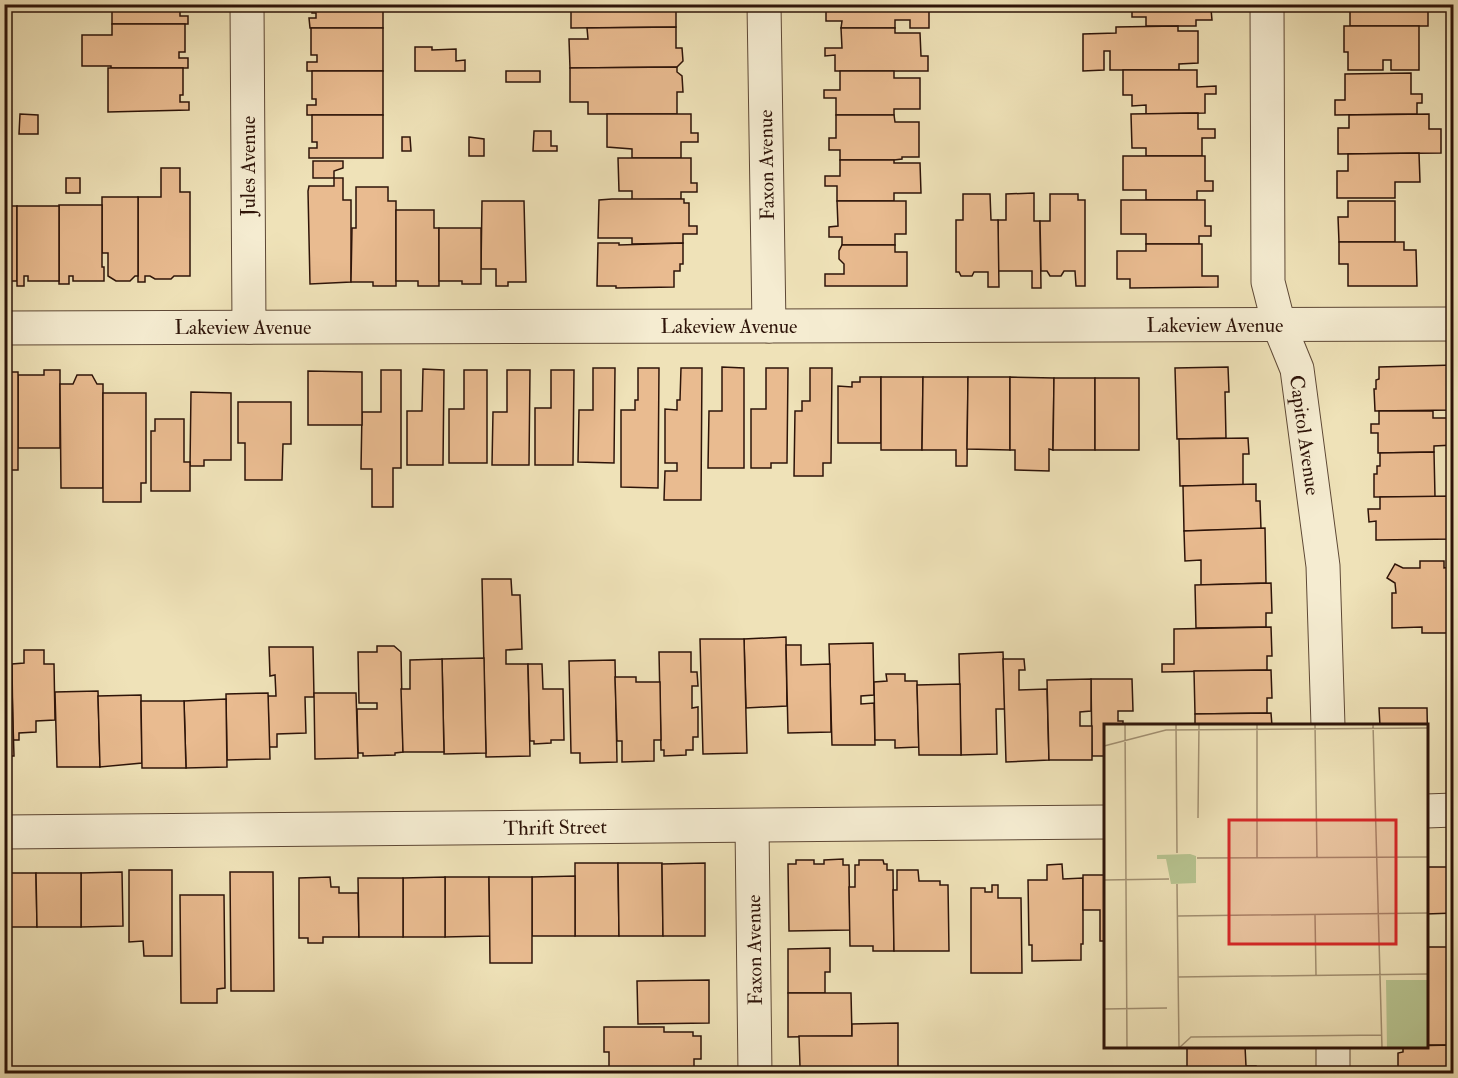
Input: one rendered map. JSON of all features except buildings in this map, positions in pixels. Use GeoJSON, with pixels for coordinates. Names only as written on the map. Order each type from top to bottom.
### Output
{"type":"FeatureCollection","features":[{"type":"Feature","properties":{"kind":"street","name":"Jules Avenue"},"geometry":{"type":"LineString","coordinates":[[247,4],[249,327]]}},
{"type":"Feature","properties":{"kind":"street","name":"Faxon Avenue"},"geometry":{"type":"LineString","coordinates":[[764,4],[769,326]]}},
{"type":"Feature","properties":{"kind":"street","name":"Capitol Avenue"},"geometry":{"type":"LineString","coordinates":[[1267,4],[1268,282],[1279,325],[1297,369],[1323,566],[1328,724]]}},
{"type":"Feature","properties":{"kind":"street","name":"Lakeview Avenue"},"geometry":{"type":"LineString","coordinates":[[4,328],[1454,324]]}},
{"type":"Feature","properties":{"kind":"street"},"geometry":{"type":"LineString","coordinates":[[1428,811],[1454,810]]}},
{"type":"Feature","properties":{"kind":"street","name":"Thrift Street"},"geometry":{"type":"LineString","coordinates":[[4,832],[1104,822]]}},
{"type":"Feature","properties":{"kind":"street","name":"Faxon Avenue"},"geometry":{"type":"LineString","coordinates":[[752,826],[755,1074]]}},
{"type":"Feature","properties":{"kind":"street"},"geometry":{"type":"LineString","coordinates":[[1333,1048],[1333,1074]]}}]}
